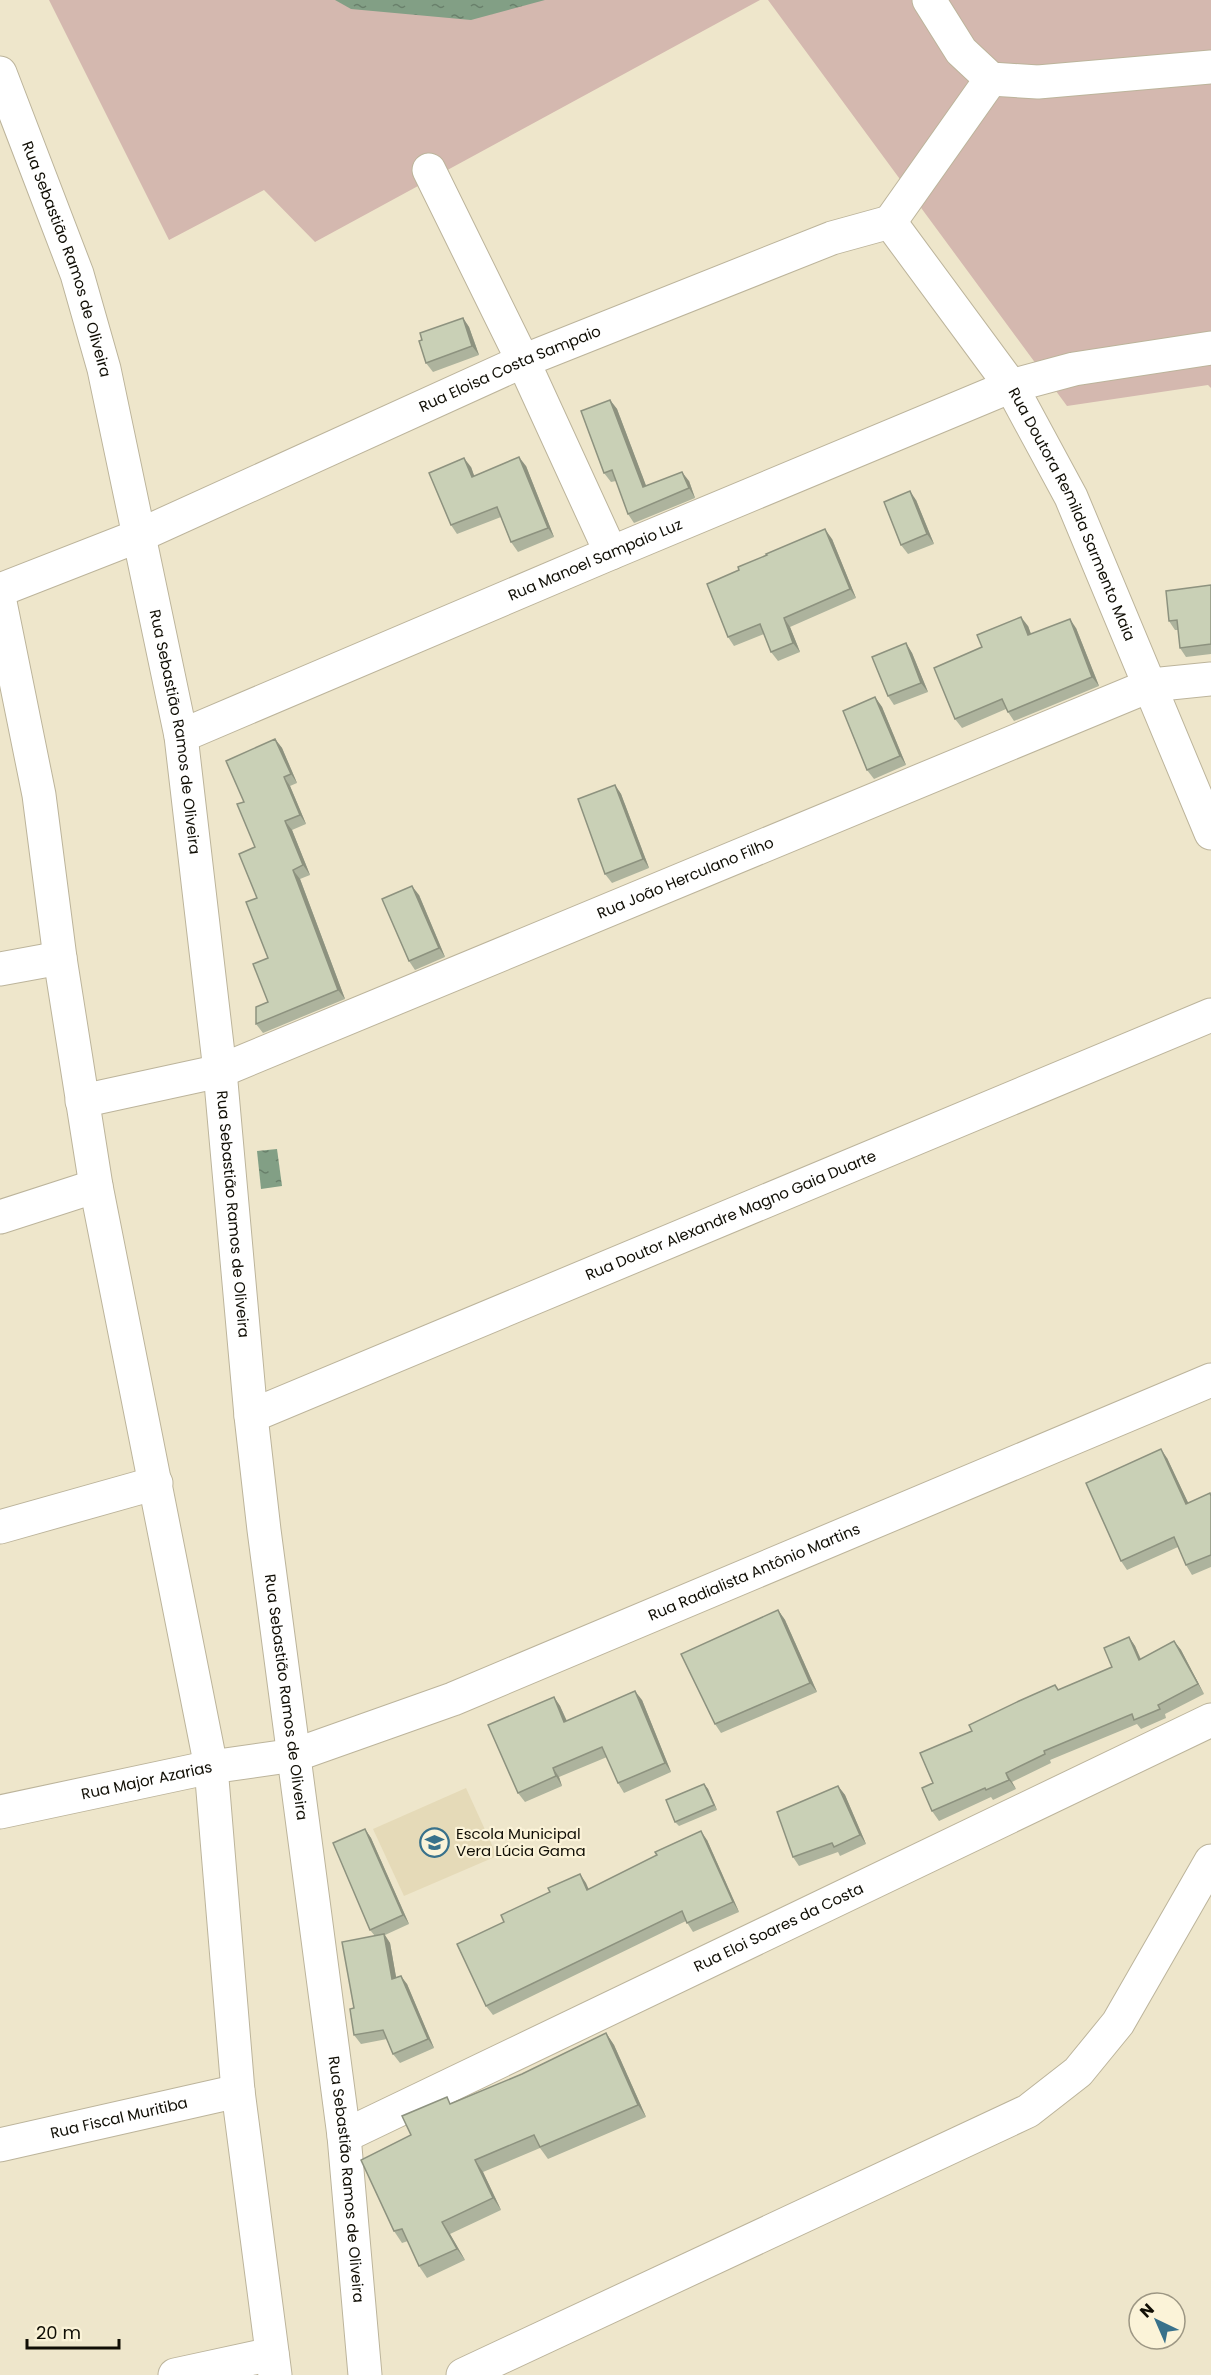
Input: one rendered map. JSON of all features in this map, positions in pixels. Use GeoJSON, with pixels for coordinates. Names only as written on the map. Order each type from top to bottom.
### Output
{"type":"FeatureCollection","features":[{"type":"Feature","properties":{"kind":"street"},"geometry":{"type":"LineString","coordinates":[[929,0],[961,51],[991,79],[1038,82],[1211,67]]}},
{"type":"Feature","properties":{"kind":"street","name":"Rua Sebastião Ramos de Oliveira"},"geometry":{"type":"LineString","coordinates":[[0,73],[77,274],[104,369],[181,736],[220,1071],[251,1416],[344,2136],[366,2375]]}},
{"type":"Feature","properties":{"kind":"street"},"geometry":{"type":"LineString","coordinates":[[890,222],[991,79]]}},
{"type":"Feature","properties":{"kind":"street"},"geometry":{"type":"LineString","coordinates":[[429,170],[523,361],[611,553]]}},
{"type":"Feature","properties":{"kind":"street","name":"Rua Eloisa Costa Sampaio"},"geometry":{"type":"LineString","coordinates":[[0,590],[138,536],[523,361],[832,238],[890,222]]}},
{"type":"Feature","properties":{"kind":"street","name":"Rua Doutora Remilda Sarmento Maia"},"geometry":{"type":"LineString","coordinates":[[890,222],[1011,386],[1071,497],[1211,833]]}},
{"type":"Feature","properties":{"kind":"street","name":"Rua Manoel Sampaio Luz"},"geometry":{"type":"LineString","coordinates":[[181,736],[1011,386],[1074,369],[1211,348]]}},
{"type":"Feature","properties":{"kind":"street"},"geometry":{"type":"LineString","coordinates":[[0,602],[39,795],[60,958],[96,1186],[211,1767],[238,2091],[273,2365],[176,2375]]}},
{"type":"Feature","properties":{"kind":"street","name":"Rua João Herculano Filho"},"geometry":{"type":"LineString","coordinates":[[82,1101],[220,1071],[1151,685],[1211,679]]}},
{"type":"Feature","properties":{"kind":"street"},"geometry":{"type":"LineString","coordinates":[[0,969],[60,958]]}},
{"type":"Feature","properties":{"kind":"street","name":"Rua Doutor Alexandre Magno Gaia Duarte"},"geometry":{"type":"LineString","coordinates":[[251,1416],[1211,1015]]}},
{"type":"Feature","properties":{"kind":"street"},"geometry":{"type":"LineString","coordinates":[[0,1217],[96,1186]]}},
{"type":"Feature","properties":{"kind":"street","name":"Rua Radialista Antônio Martins"},"geometry":{"type":"LineString","coordinates":[[295,1755],[453,1699],[1211,1380]]}},
{"type":"Feature","properties":{"kind":"street"},"geometry":{"type":"LineString","coordinates":[[0,1527],[156,1483]]}},
{"type":"Feature","properties":{"kind":"street","name":"Rua Eloi Soares da Costa"},"geometry":{"type":"LineString","coordinates":[[344,2136],[1211,1720]]}},
{"type":"Feature","properties":{"kind":"street","name":"Rua Major Azarias"},"geometry":{"type":"LineString","coordinates":[[0,1812],[211,1767],[295,1755]]}},
{"type":"Feature","properties":{"kind":"street"},"geometry":{"type":"LineString","coordinates":[[463,2375],[1028,2111],[1078,2072],[1118,2023],[1211,1861]]}},
{"type":"Feature","properties":{"kind":"street","name":"Rua Fiscal Muritiba"},"geometry":{"type":"LineString","coordinates":[[0,2145],[238,2091]]}},
{"type":"Feature","properties":{"kind":"shaded area"},"geometry":{"type":"Polygon","coordinates":[[[49,0],[760,0],[315,242],[264,190],[169,240],[49,0]]]}},
{"type":"Feature","properties":{"kind":"shaded area"},"geometry":{"type":"Polygon","coordinates":[[[768,0],[1211,0],[1211,388],[1208,385],[1067,406],[768,0]]]}},
{"type":"Feature","properties":{"kind":"shaded area","name":"Escola Municipal Vera Lúcia Gama"},"geometry":{"type":"Polygon","coordinates":[[[466,1788],[497,1856],[404,1896],[373,1829],[466,1788]]]}},
{"type":"Feature","properties":{"kind":"water"},"geometry":{"type":"Polygon","coordinates":[[[335,0],[545,0],[471,20],[351,9],[335,0]]]}},
{"type":"Feature","properties":{"kind":"water"},"geometry":{"type":"Polygon","coordinates":[[[277,1149],[282,1186],[261,1189],[257,1151],[277,1149]]]}},
{"type":"Feature","properties":{"kind":"building"},"geometry":{"type":"Polygon","coordinates":[[[463,318],[472,346],[426,363],[419,341],[422,340],[420,333],[463,318]]]}},
{"type":"Feature","properties":{"kind":"building"},"geometry":{"type":"Polygon","coordinates":[[[610,400],[643,487],[682,472],[689,488],[628,514],[612,470],[604,473],[581,411],[610,400]]]}},
{"type":"Feature","properties":{"kind":"building"},"geometry":{"type":"Polygon","coordinates":[[[519,457],[548,528],[511,542],[497,507],[451,525],[429,473],[464,458],[472,477],[519,457]]]}},
{"type":"Feature","properties":{"kind":"building"},"geometry":{"type":"Polygon","coordinates":[[[910,491],[927,534],[901,545],[884,502],[910,491]]]}},
{"type":"Feature","properties":{"kind":"building"},"geometry":{"type":"Polygon","coordinates":[[[825,529],[850,589],[784,618],[793,643],[771,652],[760,624],[728,637],[707,584],[739,570],[738,567],[825,529]]]}},
{"type":"Feature","properties":{"kind":"building"},"geometry":{"type":"Polygon","coordinates":[[[1211,585],[1211,644],[1180,648],[1177,620],[1169,621],[1166,591],[1211,585]]]}},
{"type":"Feature","properties":{"kind":"building"},"geometry":{"type":"Polygon","coordinates":[[[1021,617],[1028,635],[1070,619],[1092,677],[1008,712],[1002,699],[955,719],[934,668],[982,647],[977,635],[1021,617]]]}},
{"type":"Feature","properties":{"kind":"building"},"geometry":{"type":"Polygon","coordinates":[[[906,643],[921,683],[888,696],[872,657],[906,643]]]}},
{"type":"Feature","properties":{"kind":"building"},"geometry":{"type":"Polygon","coordinates":[[[875,697],[900,756],[867,770],[843,711],[875,697]]]}},
{"type":"Feature","properties":{"kind":"building"},"geometry":{"type":"Polygon","coordinates":[[[275,739],[291,774],[284,777],[300,815],[285,821],[303,865],[293,870],[338,990],[256,1024],[256,1007],[268,1002],[253,964],[268,958],[246,902],[257,898],[239,854],[255,847],[237,804],[244,802],[226,761],[275,739]]]}},
{"type":"Feature","properties":{"kind":"building"},"geometry":{"type":"Polygon","coordinates":[[[615,785],[643,859],[605,874],[578,799],[615,785]]]}},
{"type":"Feature","properties":{"kind":"building"},"geometry":{"type":"Polygon","coordinates":[[[412,886],[439,948],[409,961],[382,899],[412,886]]]}},
{"type":"Feature","properties":{"kind":"building"},"geometry":{"type":"Polygon","coordinates":[[[1161,1449],[1186,1504],[1210,1493],[1211,1555],[1186,1565],[1174,1537],[1121,1561],[1086,1483],[1161,1449]]]}},
{"type":"Feature","properties":{"kind":"building"},"geometry":{"type":"Polygon","coordinates":[[[778,1610],[810,1683],[715,1724],[681,1654],[778,1610]]]}},
{"type":"Feature","properties":{"kind":"building"},"geometry":{"type":"Polygon","coordinates":[[[1129,1637],[1139,1660],[1174,1641],[1198,1684],[1158,1705],[1160,1709],[1134,1720],[1132,1714],[1044,1751],[1045,1754],[1006,1773],[1009,1780],[932,1811],[922,1788],[933,1783],[920,1753],[972,1731],[969,1725],[1019,1701],[1055,1685],[1058,1690],[1112,1667],[1104,1648],[1129,1637]]]}},
{"type":"Feature","properties":{"kind":"building"},"geometry":{"type":"Polygon","coordinates":[[[635,1691],[665,1763],[618,1783],[602,1747],[553,1768],[556,1776],[518,1793],[488,1725],[554,1697],[564,1722],[635,1691]]]}},
{"type":"Feature","properties":{"kind":"building"},"geometry":{"type":"Polygon","coordinates":[[[704,1784],[714,1805],[675,1822],[666,1800],[704,1784]]]}},
{"type":"Feature","properties":{"kind":"building"},"geometry":{"type":"Polygon","coordinates":[[[838,1786],[860,1835],[834,1847],[832,1843],[793,1857],[777,1812],[838,1786]]]}},
{"type":"Feature","properties":{"kind":"building"},"geometry":{"type":"Polygon","coordinates":[[[365,1829],[403,1915],[370,1930],[333,1843],[365,1829]]]}},
{"type":"Feature","properties":{"kind":"building"},"geometry":{"type":"Polygon","coordinates":[[[701,1831],[733,1902],[687,1923],[682,1911],[486,2006],[457,1944],[504,1922],[501,1915],[550,1892],[548,1888],[580,1874],[587,1890],[657,1855],[655,1852],[701,1831]]]}},
{"type":"Feature","properties":{"kind":"building"},"geometry":{"type":"Polygon","coordinates":[[[384,1934],[392,1979],[401,1976],[428,2039],[393,2054],[383,2030],[354,2035],[350,2009],[354,2008],[342,1942],[384,1934]]]}},
{"type":"Feature","properties":{"kind":"building"},"geometry":{"type":"Polygon","coordinates":[[[606,2033],[638,2105],[540,2147],[534,2135],[475,2160],[493,2198],[442,2222],[457,2249],[419,2266],[402,2229],[394,2231],[361,2160],[411,2135],[402,2116],[447,2097],[450,2104],[522,2074],[606,2033]]]}},
{"type":"Feature","properties":{"kind":"place","name":"Escola Municipal Vera Lúcia Gama"},"geometry":{"type":"Point","coordinates":[435,1843]}}]}
